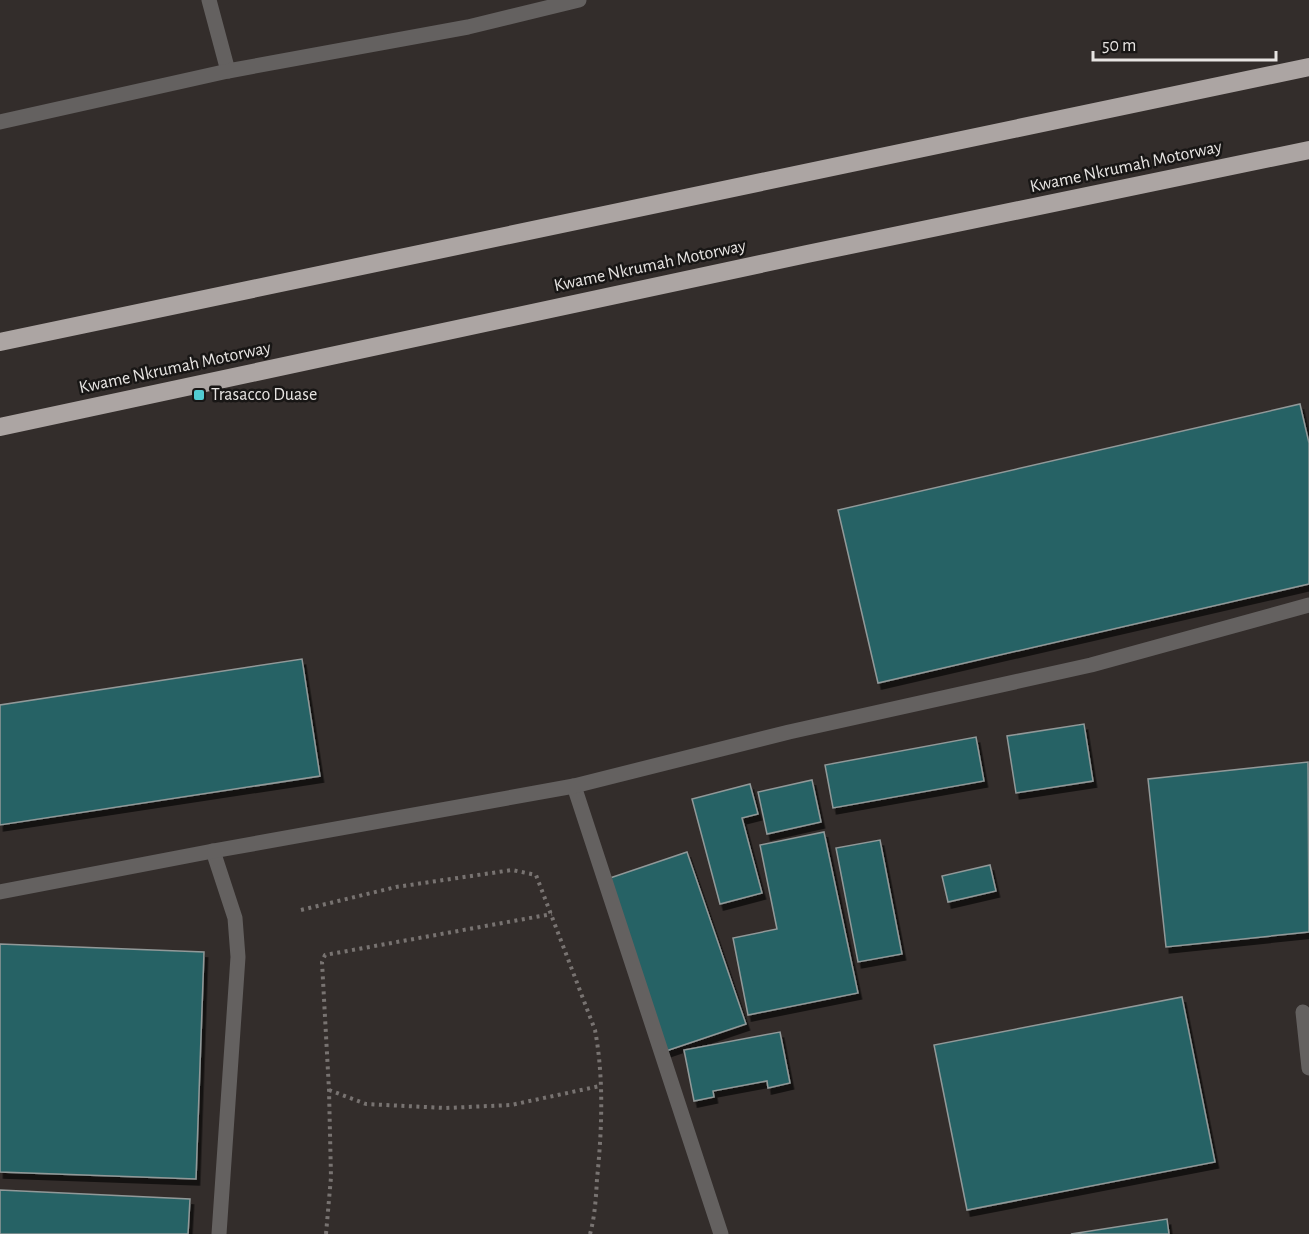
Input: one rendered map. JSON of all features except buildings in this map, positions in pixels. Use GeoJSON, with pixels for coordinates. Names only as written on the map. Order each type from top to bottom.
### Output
{"type":"FeatureCollection","features":[{"type":"Feature","properties":{"kind":"highway"},"geometry":{"type":"LineString","coordinates":[[0,342],[1309,67]]}},
{"type":"Feature","properties":{"kind":"highway","name":"Kwame Nkrumah Motorway"},"geometry":{"type":"LineString","coordinates":[[0,427],[807,254],[1309,150]]}},
{"type":"Feature","properties":{"kind":"street"},"geometry":{"type":"LineString","coordinates":[[209,0],[228,71]]}},
{"type":"Feature","properties":{"kind":"street"},"geometry":{"type":"LineString","coordinates":[[0,122],[228,71],[468,27],[579,0]]}},
{"type":"Feature","properties":{"kind":"street"},"geometry":{"type":"LineString","coordinates":[[0,892],[574,786],[789,732],[1091,665],[1309,605]]}},
{"type":"Feature","properties":{"kind":"street"},"geometry":{"type":"LineString","coordinates":[[574,786],[721,1234]]}},
{"type":"Feature","properties":{"kind":"street"},"geometry":{"type":"LineString","coordinates":[[213,851],[235,918],[238,957],[219,1234]]}},
{"type":"Feature","properties":{"kind":"street"},"geometry":{"type":"LineString","coordinates":[[1303,1012],[1309,1068]]}},
{"type":"Feature","properties":{"kind":"path"},"geometry":{"type":"LineString","coordinates":[[301,910],[396,887],[512,870],[536,875],[595,1030],[599,1052],[600,1151],[595,1211],[590,1234]]}},
{"type":"Feature","properties":{"kind":"path"},"geometry":{"type":"LineString","coordinates":[[326,1234],[331,1177],[322,962],[325,955],[552,914]]}},
{"type":"Feature","properties":{"kind":"path"},"geometry":{"type":"LineString","coordinates":[[329,1090],[366,1104],[446,1108],[511,1105],[600,1086]]}},
{"type":"Feature","properties":{"kind":"place","name":"Trasacco Duase"},"geometry":{"type":"Point","coordinates":[199,395]}}]}
